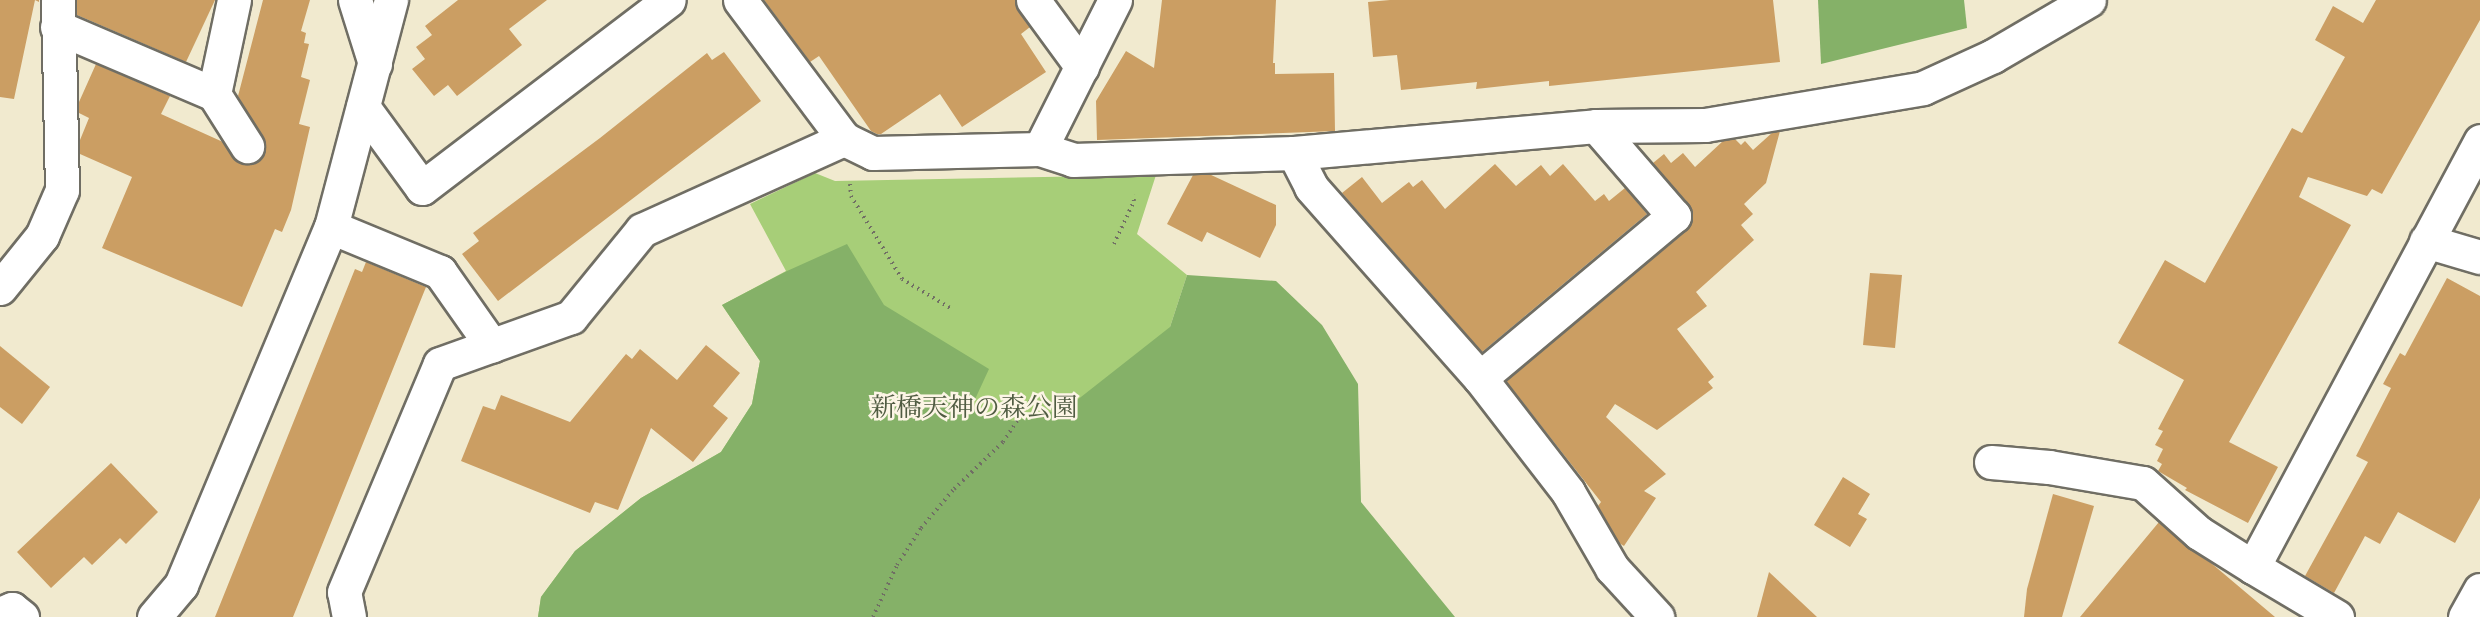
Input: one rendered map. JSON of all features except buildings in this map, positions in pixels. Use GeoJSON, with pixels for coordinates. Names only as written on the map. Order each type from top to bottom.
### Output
{"type":"FeatureCollection","features":[{"type":"Feature","properties":{"kind":"street"},"geometry":{"type":"LineString","coordinates":[[214,94],[234,0]]}},
{"type":"Feature","properties":{"kind":"street"},"geometry":{"type":"LineString","coordinates":[[355,0],[375,64]]}},
{"type":"Feature","properties":{"kind":"street"},"geometry":{"type":"LineString","coordinates":[[154,617],[181,585],[331,227],[391,0]]}},
{"type":"Feature","properties":{"kind":"street"},"geometry":{"type":"LineString","coordinates":[[363,107],[422,188],[669,0]]}},
{"type":"Feature","properties":{"kind":"street"},"geometry":{"type":"LineString","coordinates":[[740,0],[844,139],[873,153],[1040,149],[1073,160],[1293,153],[1596,126],[1705,124],[1923,88],[1993,56],[2089,0]]}},
{"type":"Feature","properties":{"kind":"street"},"geometry":{"type":"LineString","coordinates":[[1033,0],[1082,67]]}},
{"type":"Feature","properties":{"kind":"street"},"geometry":{"type":"LineString","coordinates":[[1040,149],[1114,0]]}},
{"type":"Feature","properties":{"kind":"street"},"geometry":{"type":"LineString","coordinates":[[0,288],[42,236],[62,190],[57,14],[214,94],[247,146]]}},
{"type":"Feature","properties":{"kind":"street"},"geometry":{"type":"LineString","coordinates":[[1480,378],[1674,216],[1596,126]]}},
{"type":"Feature","properties":{"kind":"street"},"geometry":{"type":"LineString","coordinates":[[349,617],[345,592],[440,364],[571,317],[642,230],[844,139]]}},
{"type":"Feature","properties":{"kind":"street"},"geometry":{"type":"LineString","coordinates":[[2253,567],[2480,141]]}},
{"type":"Feature","properties":{"kind":"street"},"geometry":{"type":"LineString","coordinates":[[1293,153],[1311,187],[1480,378],[1568,492],[1612,568],[1657,617]]}},
{"type":"Feature","properties":{"kind":"street"},"geometry":{"type":"LineString","coordinates":[[331,227],[440,272],[492,346]]}},
{"type":"Feature","properties":{"kind":"street"},"geometry":{"type":"LineString","coordinates":[[2426,241],[2480,257]]}},
{"type":"Feature","properties":{"kind":"street"},"geometry":{"type":"LineString","coordinates":[[1991,462],[2049,467],[2143,483],[2199,533],[2337,617]]}},
{"type":"Feature","properties":{"kind":"street"},"geometry":{"type":"LineString","coordinates":[[2465,617],[2480,590]]}},
{"type":"Feature","properties":{"kind":"street"},"geometry":{"type":"LineString","coordinates":[[0,614],[12,609],[22,617]]}},
{"type":"Feature","properties":{"kind":"path"},"geometry":{"type":"LineString","coordinates":[[844,139],[851,196],[902,279],[952,309]]}},
{"type":"Feature","properties":{"kind":"path"},"geometry":{"type":"LineString","coordinates":[[1114,244],[1134,201],[1131,158]]}},
{"type":"Feature","properties":{"kind":"path"},"geometry":{"type":"LineString","coordinates":[[873,617],[897,565],[921,528],[954,489],[1003,442],[1035,394]]}},
{"type":"Feature","properties":{"kind":"green space"},"geometry":{"type":"Polygon","coordinates":[[[1818,0],[1964,0],[1967,28],[1821,64],[1818,0]]]}},
{"type":"Feature","properties":{"kind":"green space","name":"新橋天神の森公園"},"geometry":{"type":"Polygon","coordinates":[[[815,173],[835,181],[1156,175],[1137,234],[1187,275],[1170,327],[1198,462],[538,617],[541,597],[575,551],[641,498],[721,452],[752,404],[760,361],[722,305],[786,271],[750,204],[815,173]]]}},
{"type":"Feature","properties":{"kind":"green space","name":"新橋天神の森公園"},"geometry":{"type":"Polygon","coordinates":[[[847,244],[884,305],[989,369],[971,408],[1013,421],[1067,408],[1170,327],[1187,275],[1276,281],[1322,325],[1358,384],[1361,502],[1455,617],[538,617],[541,597],[575,551],[641,498],[721,452],[752,404],[760,361],[722,305],[787,271],[847,244]]]}}]}
